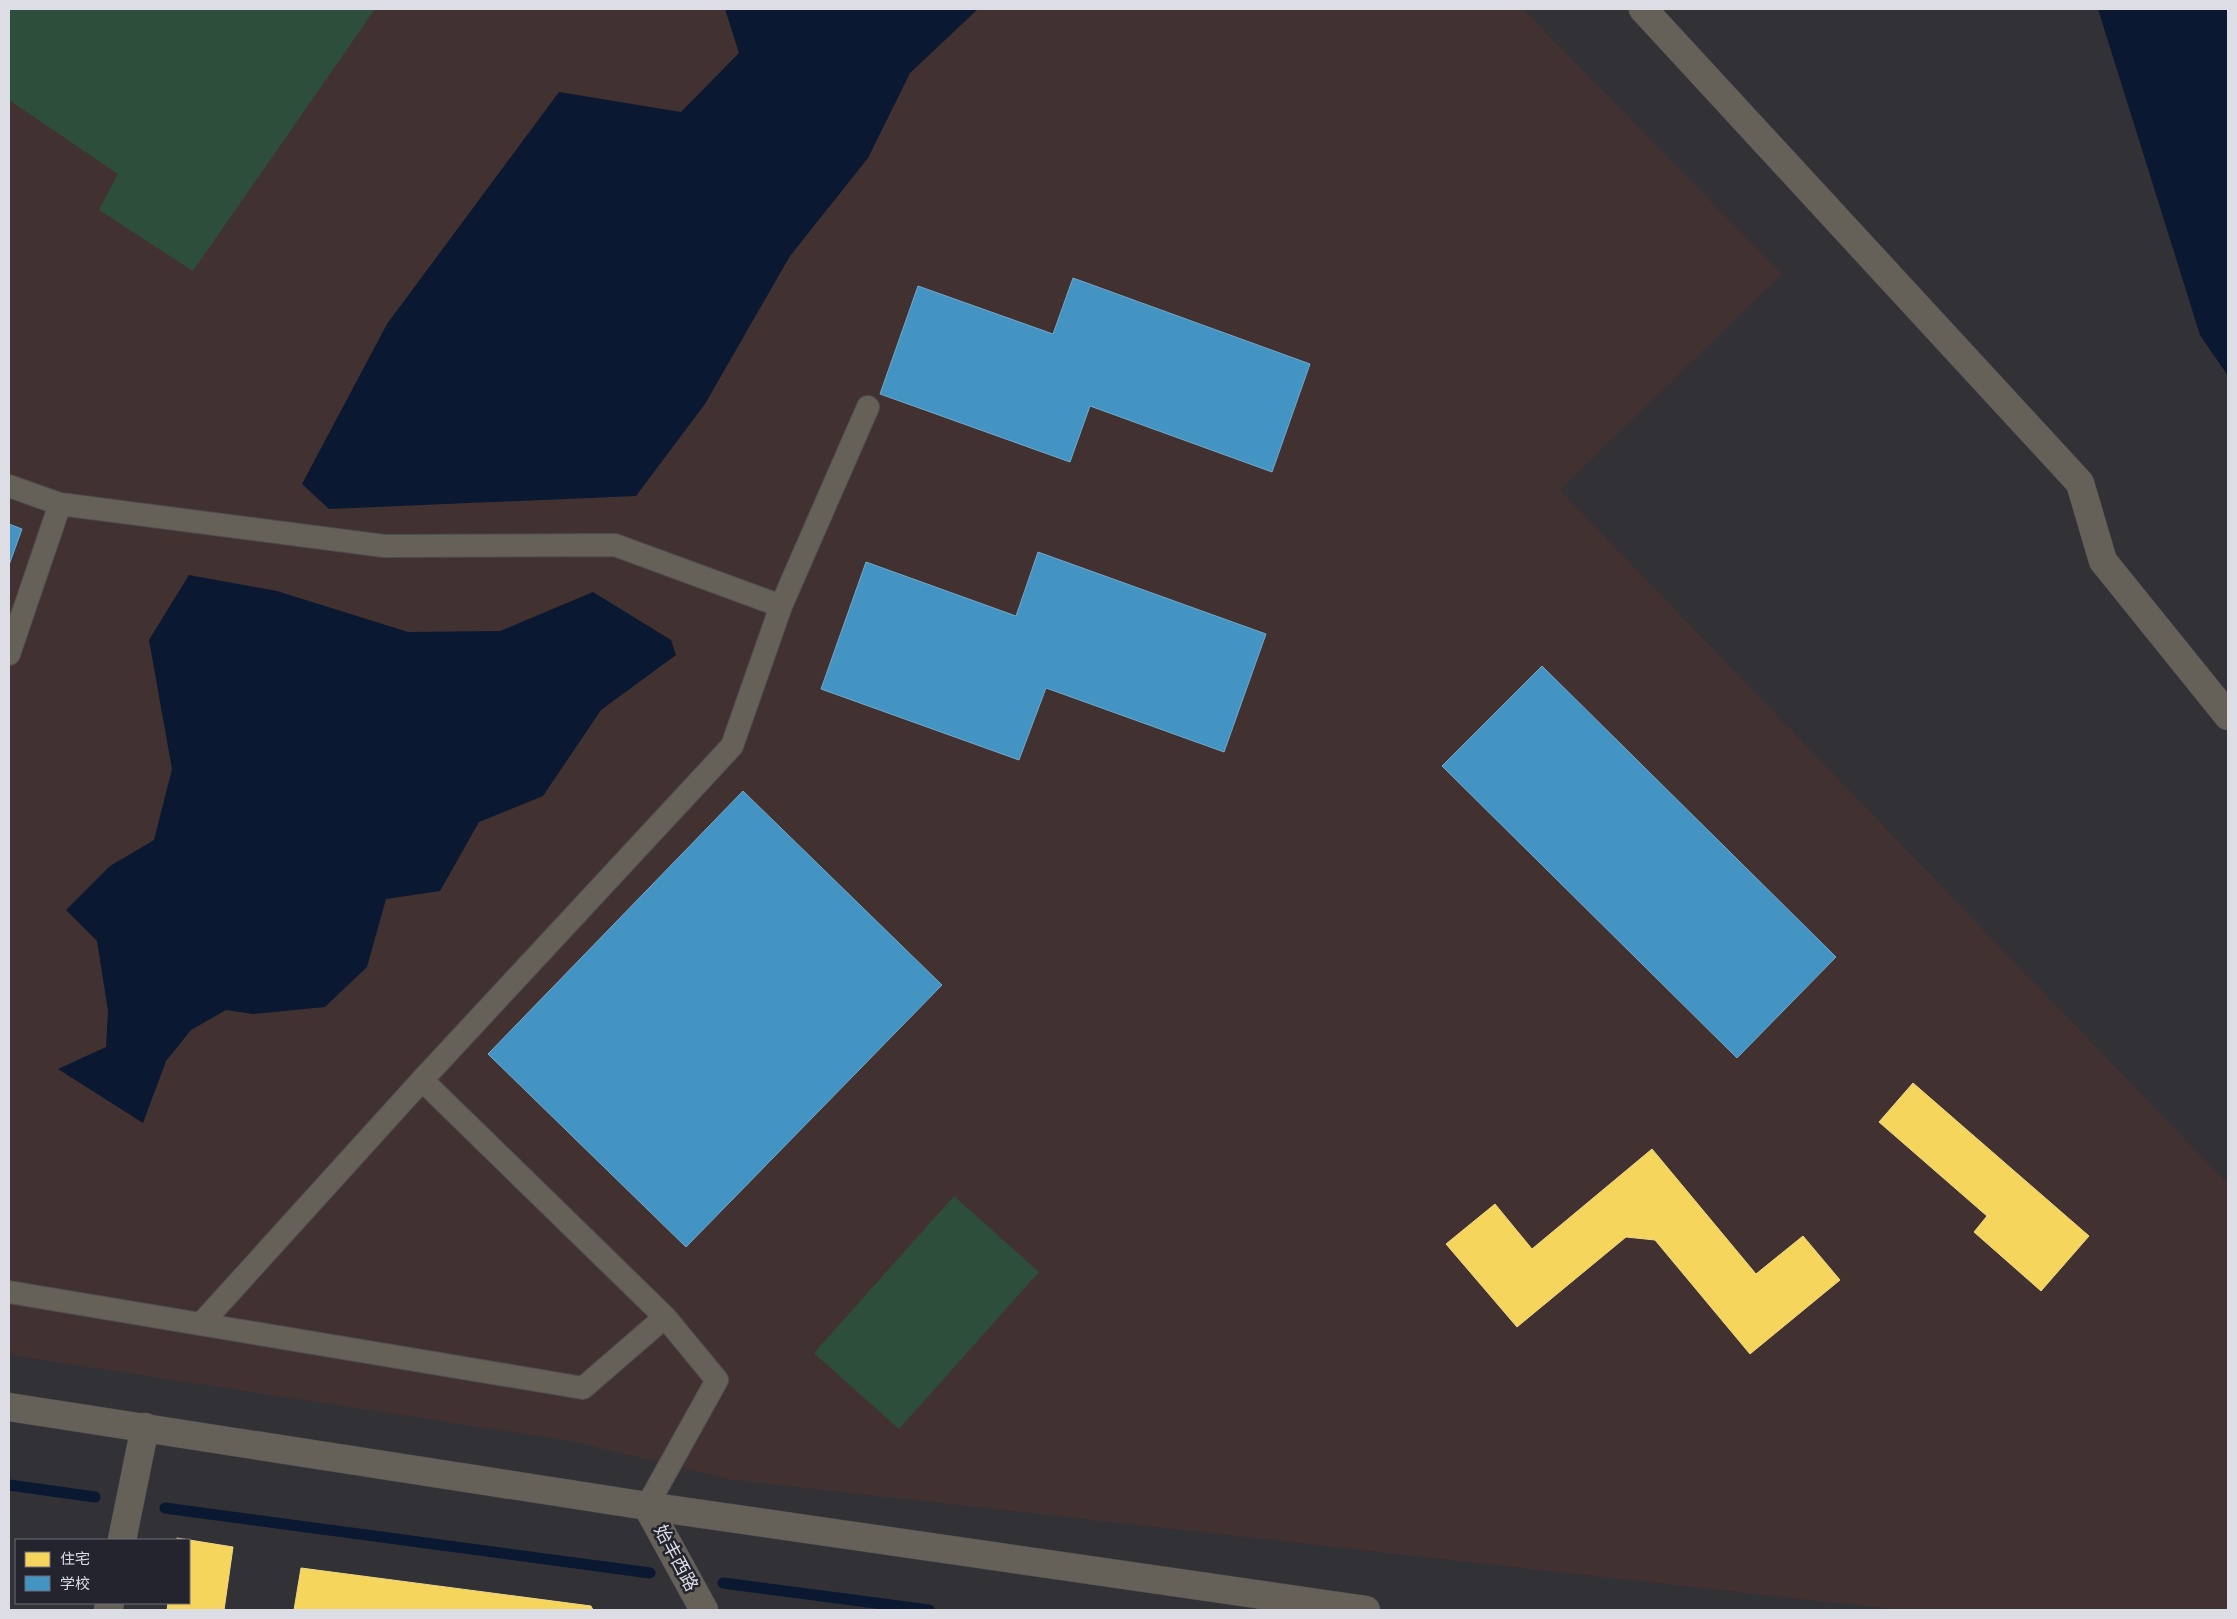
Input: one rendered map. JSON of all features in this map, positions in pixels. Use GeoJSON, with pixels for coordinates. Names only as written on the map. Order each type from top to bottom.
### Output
{"type":"FeatureCollection","features":[{"type":"Feature","properties":{"kind":"street"},"geometry":{"type":"LineString","coordinates":[[1644,9],[2080,483],[2104,561],[2228,716]]}},
{"type":"Feature","properties":{"kind":"street"},"geometry":{"type":"LineString","coordinates":[[9,1407],[647,1506],[1366,1610]]}},
{"type":"Feature","properties":{"kind":"street"},"geometry":{"type":"LineString","coordinates":[[122,1539],[145,1427]]}},
{"type":"Feature","properties":{"kind":"street","name":"始丰西路"},"geometry":{"type":"LineString","coordinates":[[647,1506],[704,1610]]}},
{"type":"Feature","properties":{"kind":"lane"},"geometry":{"type":"LineString","coordinates":[[201,1324],[422,1080],[732,746],[780,606],[868,407]]}},
{"type":"Feature","properties":{"kind":"lane"},"geometry":{"type":"LineString","coordinates":[[9,486],[60,504],[384,546],[615,545],[780,606]]}},
{"type":"Feature","properties":{"kind":"lane"},"geometry":{"type":"LineString","coordinates":[[9,654],[60,504]]}},
{"type":"Feature","properties":{"kind":"lane"},"geometry":{"type":"LineString","coordinates":[[422,1080],[665,1317],[717,1380],[647,1506]]}},
{"type":"Feature","properties":{"kind":"lane"},"geometry":{"type":"LineString","coordinates":[[9,1292],[583,1388],[665,1317]]}},
{"type":"Feature","properties":{"kind":"shaded area"},"geometry":{"type":"Polygon","coordinates":[[[9,9],[1523,9],[1782,274],[1560,490],[2228,1184],[2228,1610],[1899,1610],[733,1480],[571,1441],[9,1355],[9,9]]]}},
{"type":"Feature","properties":{"kind":"green space"},"geometry":{"type":"Polygon","coordinates":[[[9,9],[375,9],[193,271],[99,210],[118,174],[9,100],[9,9]]]}},
{"type":"Feature","properties":{"kind":"green space"},"geometry":{"type":"Polygon","coordinates":[[[954,1196],[1039,1272],[899,1429],[814,1353],[954,1196]]]}},
{"type":"Feature","properties":{"kind":"water"},"geometry":{"type":"Polygon","coordinates":[[[725,9],[978,9],[910,73],[868,158],[790,256],[705,404],[636,496],[329,509],[302,484],[387,324],[559,92],[681,112],[739,53],[725,9]]]}},
{"type":"Feature","properties":{"kind":"water"},"geometry":{"type":"Polygon","coordinates":[[[2098,9],[2228,9],[2228,376],[2200,335],[2098,9]]]}},
{"type":"Feature","properties":{"kind":"water"},"geometry":{"type":"Polygon","coordinates":[[[189,575],[277,591],[408,632],[500,631],[593,592],[671,640],[676,655],[601,710],[543,796],[479,822],[440,891],[386,899],[367,967],[325,1007],[253,1014],[226,1010],[191,1030],[166,1061],[143,1123],[58,1069],[106,1047],[108,1011],[97,941],[66,910],[110,866],[154,840],[172,769],[149,640],[189,575]]]}},
{"type":"Feature","properties":{"kind":"building: 住宅"},"geometry":{"type":"Polygon","coordinates":[[[1913,1083],[2089,1236],[2041,1291],[1974,1232],[1987,1216],[1879,1122],[1913,1083]]]}},
{"type":"Feature","properties":{"kind":"building: 住宅"},"geometry":{"type":"Polygon","coordinates":[[[1652,1149],[1756,1274],[1803,1236],[1840,1280],[1750,1354],[1655,1240],[1626,1237],[1517,1327],[1446,1244],[1495,1204],[1532,1249],[1652,1149]]]}},
{"type":"Feature","properties":{"kind":"building: 住宅"},"geometry":{"type":"Polygon","coordinates":[[[190,1540],[233,1547],[224,1610],[167,1610],[168,1604],[190,1604],[190,1540]]]}},
{"type":"Feature","properties":{"kind":"building: 住宅"},"geometry":{"type":"Polygon","coordinates":[[[301,1568],[591,1606],[593,1610],[294,1610],[301,1568]]]}},
{"type":"Feature","properties":{"kind":"building: 学校"},"geometry":{"type":"Polygon","coordinates":[[[1073,278],[1310,364],[1272,472],[1090,406],[1070,462],[880,394],[918,286],[1053,334],[1073,278]]]}},
{"type":"Feature","properties":{"kind":"building: 学校"},"geometry":{"type":"Polygon","coordinates":[[[9,524],[22,529],[9,565],[9,524]]]}},
{"type":"Feature","properties":{"kind":"building: 学校"},"geometry":{"type":"Polygon","coordinates":[[[1038,552],[1266,634],[1224,752],[1046,688],[1019,760],[821,689],[866,562],[1016,616],[1038,552]]]}},
{"type":"Feature","properties":{"kind":"building: 学校"},"geometry":{"type":"Polygon","coordinates":[[[1542,666],[1836,957],[1737,1058],[1442,766],[1542,666]]]}},
{"type":"Feature","properties":{"kind":"building: 学校"},"geometry":{"type":"Polygon","coordinates":[[[743,791],[942,985],[686,1247],[488,1054],[743,791]]]}},
{"type":"Feature","properties":{"kind":"waterway"},"geometry":{"type":"LineString","coordinates":[[9,1485],[95,1497]]}},
{"type":"Feature","properties":{"kind":"waterway"},"geometry":{"type":"LineString","coordinates":[[165,1508],[650,1573]]}},
{"type":"Feature","properties":{"kind":"waterway"},"geometry":{"type":"LineString","coordinates":[[723,1583],[929,1610]]}}]}
